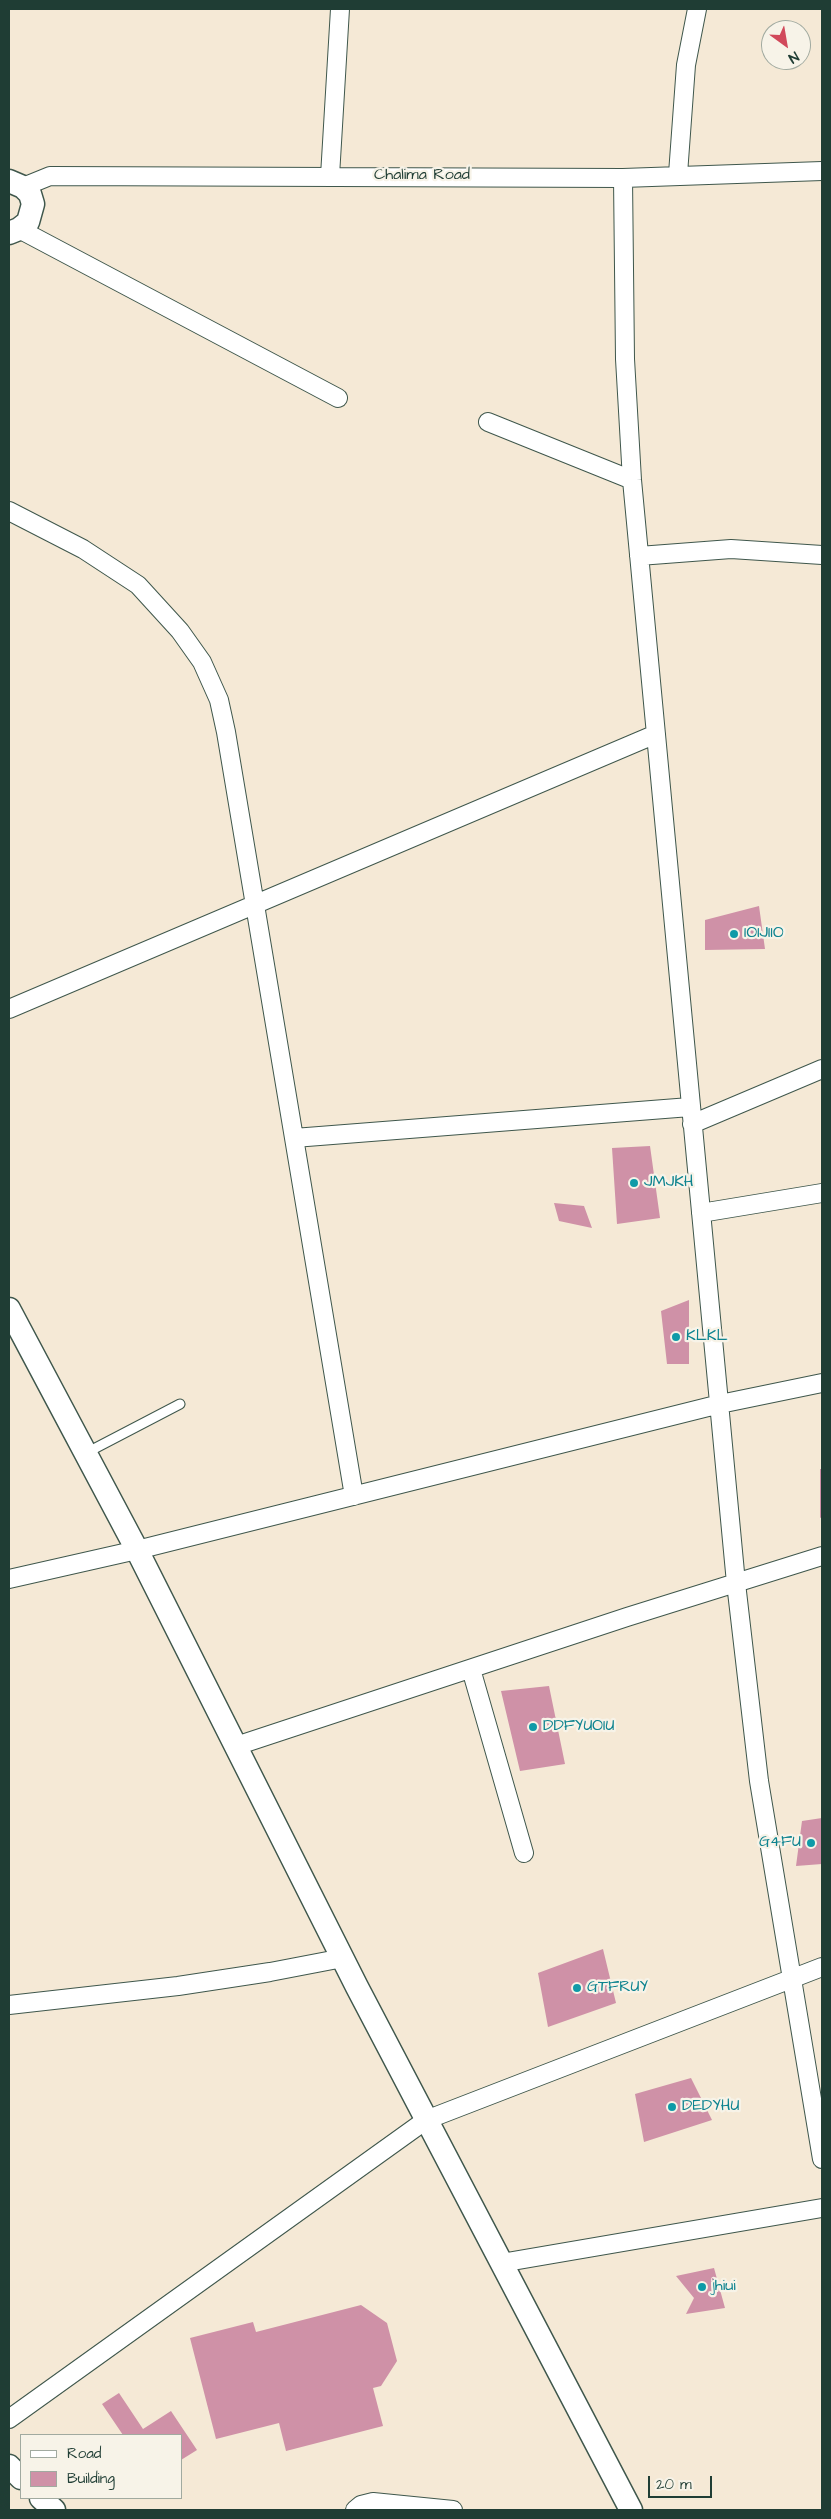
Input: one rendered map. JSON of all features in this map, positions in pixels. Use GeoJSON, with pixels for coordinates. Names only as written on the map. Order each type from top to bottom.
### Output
{"type":"FeatureCollection","features":[{"type":"Feature","properties":{"kind":"street"},"geometry":{"type":"LineString","coordinates":[[330,176],[340,9]]}},
{"type":"Feature","properties":{"kind":"street"},"geometry":{"type":"LineString","coordinates":[[678,174],[686,65],[697,9]]}},
{"type":"Feature","properties":{"kind":"street","name":"Chalima Road"},"geometry":{"type":"LineString","coordinates":[[16,184],[50,176],[623,178],[678,174],[822,171]]}},
{"type":"Feature","properties":{"kind":"street"},"geometry":{"type":"LineString","coordinates":[[623,178],[625,359],[632,480],[736,1583],[759,1781],[822,2159]]}},
{"type":"Feature","properties":{"kind":"street"},"geometry":{"type":"LineString","coordinates":[[16,184],[30,194],[33,204],[28,222],[12,233],[338,398]]}},
{"type":"Feature","properties":{"kind":"street"},"geometry":{"type":"LineString","coordinates":[[488,422],[632,480]]}},
{"type":"Feature","properties":{"kind":"street"},"geometry":{"type":"LineString","coordinates":[[9,511],[83,549],[138,585],[180,631],[202,662],[219,700],[226,732],[354,1496]]}},
{"type":"Feature","properties":{"kind":"street"},"geometry":{"type":"LineString","coordinates":[[639,556],[731,548],[822,555]]}},
{"type":"Feature","properties":{"kind":"street"},"geometry":{"type":"LineString","coordinates":[[9,1009],[656,734]]}},
{"type":"Feature","properties":{"kind":"street"},"geometry":{"type":"LineString","coordinates":[[294,1138],[691,1115],[822,1069]]}},
{"type":"Feature","properties":{"kind":"street"},"geometry":{"type":"LineString","coordinates":[[701,1213],[822,1193]]}},
{"type":"Feature","properties":{"kind":"street"},"geometry":{"type":"LineString","coordinates":[[9,1308],[14,1333],[86,1453],[138,1550],[426,2120],[631,2510]]}},
{"type":"Feature","properties":{"kind":"street"},"geometry":{"type":"LineString","coordinates":[[9,1579],[138,1550],[720,1404],[822,1383]]}},
{"type":"Feature","properties":{"kind":"street"},"geometry":{"type":"LineString","coordinates":[[236,1746],[822,1556]]}},
{"type":"Feature","properties":{"kind":"street"},"geometry":{"type":"LineString","coordinates":[[471,1669],[524,1854]]}},
{"type":"Feature","properties":{"kind":"street"},"geometry":{"type":"LineString","coordinates":[[9,2005],[178,1986],[270,1972],[343,1958]]}},
{"type":"Feature","properties":{"kind":"street"},"geometry":{"type":"LineString","coordinates":[[9,2419],[426,2120],[791,1978],[822,1968]]}},
{"type":"Feature","properties":{"kind":"street"},"geometry":{"type":"LineString","coordinates":[[501,2263],[822,2208]]}},
{"type":"Feature","properties":{"kind":"street"},"geometry":{"type":"LineString","coordinates":[[9,2466],[20,2477]]}},
{"type":"Feature","properties":{"kind":"street"},"geometry":{"type":"LineString","coordinates":[[42,2499],[54,2510]]}},
{"type":"Feature","properties":{"kind":"street"},"geometry":{"type":"LineString","coordinates":[[355,2510],[361,2505],[374,2502],[453,2510]]}},
{"type":"Feature","properties":{"kind":"lane"},"geometry":{"type":"LineString","coordinates":[[86,1453],[180,1404]]}},
{"type":"Feature","properties":{"kind":"building","name":"IOIJIIO"},"geometry":{"type":"Polygon","coordinates":[[[759,906],[765,949],[705,950],[705,920],[759,906]]]}},
{"type":"Feature","properties":{"kind":"building","name":"JMJKH"},"geometry":{"type":"Polygon","coordinates":[[[650,1146],[660,1218],[617,1224],[612,1148],[650,1146]]]}},
{"type":"Feature","properties":{"kind":"building"},"geometry":{"type":"Polygon","coordinates":[[[554,1203],[584,1206],[592,1228],[559,1221],[554,1203]]]}},
{"type":"Feature","properties":{"kind":"building","name":"KLKL"},"geometry":{"type":"Polygon","coordinates":[[[689,1300],[689,1364],[667,1364],[661,1311],[689,1300]]]}},
{"type":"Feature","properties":{"kind":"building"},"geometry":{"type":"Polygon","coordinates":[[[820,1469],[822,1469],[822,1517],[820,1518],[820,1469]]]}},
{"type":"Feature","properties":{"kind":"building","name":"DDFYUOIU"},"geometry":{"type":"Polygon","coordinates":[[[549,1686],[565,1764],[520,1771],[501,1691],[549,1686]]]}},
{"type":"Feature","properties":{"kind":"building","name":"G4FU"},"geometry":{"type":"Polygon","coordinates":[[[822,1818],[822,1864],[796,1866],[802,1821],[822,1818]]]}},
{"type":"Feature","properties":{"kind":"building","name":"GTFRUY"},"geometry":{"type":"Polygon","coordinates":[[[603,1949],[616,2003],[548,2027],[538,1973],[603,1949]]]}},
{"type":"Feature","properties":{"kind":"building","name":"DEDYHU"},"geometry":{"type":"Polygon","coordinates":[[[691,2078],[712,2120],[644,2142],[635,2094],[691,2078]]]}},
{"type":"Feature","properties":{"kind":"building","name":"jhiui"},"geometry":{"type":"Polygon","coordinates":[[[714,2268],[725,2308],[686,2314],[694,2298],[676,2276],[714,2268]]]}},
{"type":"Feature","properties":{"kind":"building"},"geometry":{"type":"Polygon","coordinates":[[[361,2305],[387,2323],[397,2361],[381,2386],[373,2388],[383,2426],[286,2451],[279,2423],[216,2439],[190,2338],[253,2322],[256,2332],[361,2305]]]}},
{"type":"Feature","properties":{"kind":"building"},"geometry":{"type":"Polygon","coordinates":[[[119,2393],[143,2429],[171,2411],[197,2450],[182,2459],[182,2434],[122,2434],[102,2404],[119,2393]]]}},
{"type":"Feature","properties":{"kind":"place","name":"IOIJIIO"},"geometry":{"type":"Point","coordinates":[734,934]}},
{"type":"Feature","properties":{"kind":"place","name":"JMJKH"},"geometry":{"type":"Point","coordinates":[634,1183]}},
{"type":"Feature","properties":{"kind":"place","name":"KLKL"},"geometry":{"type":"Point","coordinates":[676,1337]}},
{"type":"Feature","properties":{"kind":"place","name":"DDFYUOIU"},"geometry":{"type":"Point","coordinates":[533,1727]}},
{"type":"Feature","properties":{"kind":"place","name":"G4FU"},"geometry":{"type":"Point","coordinates":[811,1843]}},
{"type":"Feature","properties":{"kind":"place","name":"GTFRUY"},"geometry":{"type":"Point","coordinates":[577,1988]}},
{"type":"Feature","properties":{"kind":"place","name":"DEDYHU"},"geometry":{"type":"Point","coordinates":[672,2107]}},
{"type":"Feature","properties":{"kind":"place","name":"jhiui"},"geometry":{"type":"Point","coordinates":[702,2287]}}]}
